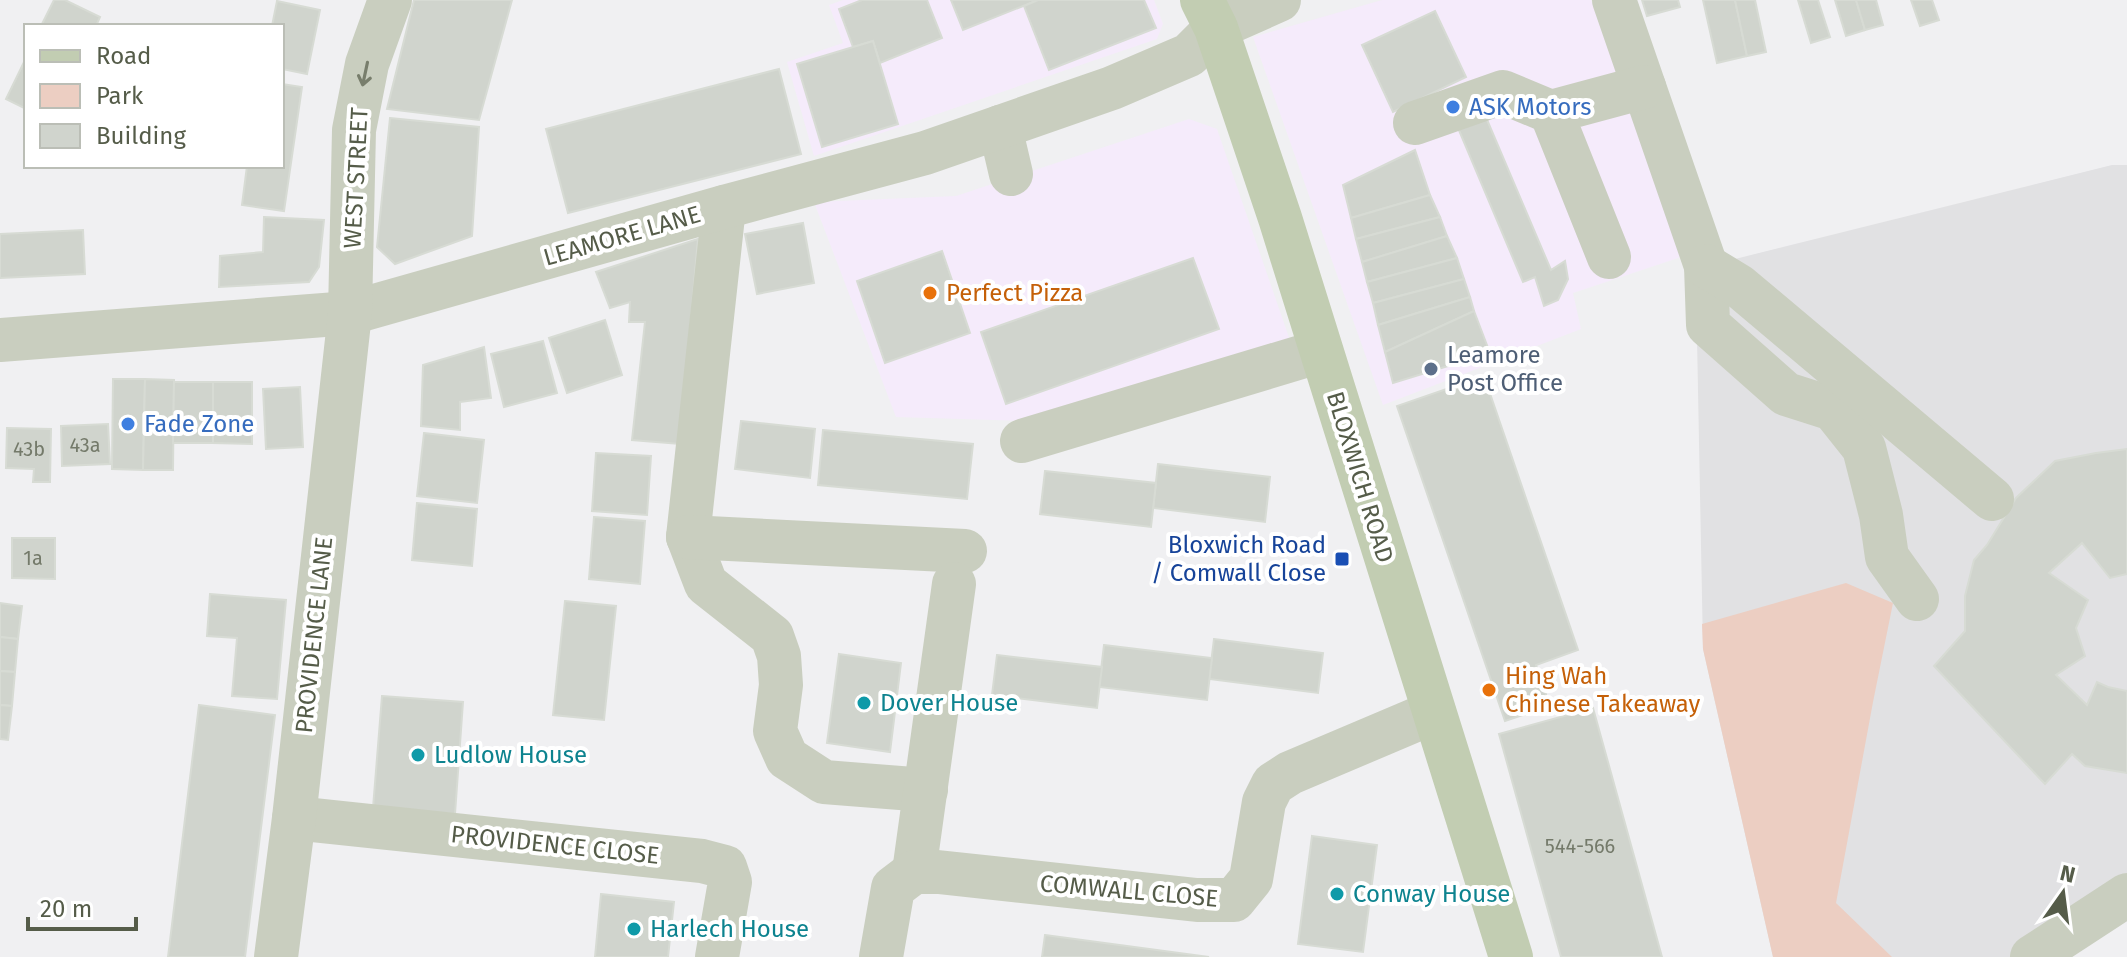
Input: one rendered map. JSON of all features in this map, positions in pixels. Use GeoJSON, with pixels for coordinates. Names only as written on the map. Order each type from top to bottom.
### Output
{"type":"FeatureCollection","features":[{"type":"Feature","properties":{"kind":"main road","name":"BLOXWICH ROAD"},"geometry":{"type":"LineString","coordinates":[[1209,14],[1280,218],[1511,957]]}},
{"type":"Feature","properties":{"kind":"street","name":"WEST STREET"},"geometry":{"type":"LineString","coordinates":[[350,313],[354,130],[367,64],[390,0]]}},
{"type":"Feature","properties":{"kind":"street"},"geometry":{"type":"LineString","coordinates":[[1209,14],[1279,0]]}},
{"type":"Feature","properties":{"kind":"street"},"geometry":{"type":"LineString","coordinates":[[1614,0],[1706,266],[1708,325],[1786,394],[1833,409],[1864,448],[1881,515],[1887,557],[1917,599]]}},
{"type":"Feature","properties":{"kind":"street","name":"LEAMORE LANE"},"geometry":{"type":"LineString","coordinates":[[0,340],[350,313],[925,153],[1000,127],[1112,88],[1189,55],[1209,14]]}},
{"type":"Feature","properties":{"kind":"street"},"geometry":{"type":"LineString","coordinates":[[1415,123],[1503,92],[1551,112],[1644,87]]}},
{"type":"Feature","properties":{"kind":"street"},"geometry":{"type":"LineString","coordinates":[[1551,112],[1609,257]]}},
{"type":"Feature","properties":{"kind":"street"},"geometry":{"type":"LineString","coordinates":[[1000,127],[1011,174]]}},
{"type":"Feature","properties":{"kind":"street"},"geometry":{"type":"LineString","coordinates":[[724,207],[688,537],[706,584],[772,636],[779,656],[781,685],[775,731],[787,758],[824,782],[926,790]]}},
{"type":"Feature","properties":{"kind":"street"},"geometry":{"type":"LineString","coordinates":[[1706,266],[1739,286],[1992,499]]}},
{"type":"Feature","properties":{"kind":"street","name":"PROVIDENCE LANE"},"geometry":{"type":"LineString","coordinates":[[276,957],[350,313]]}},
{"type":"Feature","properties":{"kind":"street"},"geometry":{"type":"LineString","coordinates":[[1022,441],[1321,351]]}},
{"type":"Feature","properties":{"kind":"street"},"geometry":{"type":"LineString","coordinates":[[688,537],[960,568],[914,872],[893,888],[881,957]]}},
{"type":"Feature","properties":{"kind":"street","name":"COMWALL CLOSE"},"geometry":{"type":"LineString","coordinates":[[914,872],[1197,900],[1234,900],[1251,879],[1264,802],[1273,784],[1290,773],[1434,712]]}},
{"type":"Feature","properties":{"kind":"street","name":"PROVIDENCE CLOSE"},"geometry":{"type":"LineString","coordinates":[[294,818],[702,861],[725,867],[730,882],[717,957]]}},
{"type":"Feature","properties":{"kind":"street"},"geometry":{"type":"LineString","coordinates":[[2032,957],[2127,895]]}},
{"type":"Feature","properties":{"kind":"shaded area"},"geometry":{"type":"Polygon","coordinates":[[[843,0],[1154,0],[1163,24],[1157,39],[814,156],[787,62],[843,43],[829,5],[843,0]]]}},
{"type":"Feature","properties":{"kind":"shaded area"},"geometry":{"type":"Polygon","coordinates":[[[1382,0],[1591,0],[1681,257],[1573,293],[1581,329],[1383,405],[1253,37],[1382,0]]]}},
{"type":"Feature","properties":{"kind":"shaded area"},"geometry":{"type":"Polygon","coordinates":[[[1189,119],[1217,129],[1295,355],[1085,423],[896,417],[814,202],[956,196],[1189,119]]]}},
{"type":"Feature","properties":{"kind":"shaded area"},"geometry":{"type":"Polygon","coordinates":[[[2112,165],[2127,165],[2127,902],[2039,957],[1773,957],[1703,649],[1696,287],[1735,259],[2112,165]]]}},
{"type":"Feature","properties":{"kind":"green space"},"geometry":{"type":"Polygon","coordinates":[[[1846,583],[1893,603],[1836,903],[1892,957],[1773,957],[1703,649],[1702,624],[1846,583]]]}},
{"type":"Feature","properties":{"kind":"building"},"geometry":{"type":"Polygon","coordinates":[[[54,0],[65,0],[100,17],[97,24],[42,24],[54,0]]]}},
{"type":"Feature","properties":{"kind":"building"},"geometry":{"type":"Polygon","coordinates":[[[414,0],[512,0],[479,120],[387,109],[414,0]]]}},
{"type":"Feature","properties":{"kind":"building"},"geometry":{"type":"Polygon","coordinates":[[[862,0],[927,0],[942,38],[880,63],[873,41],[853,47],[839,9],[862,0]]]}},
{"type":"Feature","properties":{"kind":"building"},"geometry":{"type":"Polygon","coordinates":[[[951,0],[1038,0],[963,30],[951,0]]]}},
{"type":"Feature","properties":{"kind":"building"},"geometry":{"type":"Polygon","coordinates":[[[1038,0],[1144,0],[1156,28],[1049,70],[1024,6],[1038,0]]]}},
{"type":"Feature","properties":{"kind":"building"},"geometry":{"type":"Polygon","coordinates":[[[1642,0],[1678,0],[1680,7],[1647,16],[1642,0]]]}},
{"type":"Feature","properties":{"kind":"building"},"geometry":{"type":"Polygon","coordinates":[[[1703,0],[1735,0],[1747,56],[1717,63],[1703,0]]]}},
{"type":"Feature","properties":{"kind":"building"},"geometry":{"type":"Polygon","coordinates":[[[1735,0],[1755,0],[1766,52],[1747,56],[1735,0]]]}},
{"type":"Feature","properties":{"kind":"building"},"geometry":{"type":"Polygon","coordinates":[[[1798,0],[1818,0],[1830,37],[1811,43],[1798,0]]]}},
{"type":"Feature","properties":{"kind":"building"},"geometry":{"type":"Polygon","coordinates":[[[1835,0],[1856,0],[1865,30],[1846,36],[1835,0]]]}},
{"type":"Feature","properties":{"kind":"building"},"geometry":{"type":"Polygon","coordinates":[[[1856,0],[1876,0],[1883,25],[1865,30],[1856,0]]]}},
{"type":"Feature","properties":{"kind":"building"},"geometry":{"type":"Polygon","coordinates":[[[1911,0],[1932,0],[1939,20],[1920,26],[1911,0]]]}},
{"type":"Feature","properties":{"kind":"building"},"geometry":{"type":"Polygon","coordinates":[[[277,1],[320,10],[307,74],[284,69],[284,24],[272,24],[277,1]]]}},
{"type":"Feature","properties":{"kind":"building"},"geometry":{"type":"Polygon","coordinates":[[[1435,11],[1466,77],[1393,112],[1362,45],[1435,11]]]}},
{"type":"Feature","properties":{"kind":"building"},"geometry":{"type":"Polygon","coordinates":[[[873,41],[898,124],[822,147],[797,64],[873,41]]]}},
{"type":"Feature","properties":{"kind":"building"},"geometry":{"type":"Polygon","coordinates":[[[24,62],[24,108],[6,99],[24,62]]]}},
{"type":"Feature","properties":{"kind":"building"},"geometry":{"type":"Polygon","coordinates":[[[779,69],[801,154],[568,213],[546,129],[779,69]]]}},
{"type":"Feature","properties":{"kind":"building"},"geometry":{"type":"Polygon","coordinates":[[[284,84],[302,87],[284,211],[242,205],[247,168],[284,168],[284,84]]]}},
{"type":"Feature","properties":{"kind":"building"},"geometry":{"type":"Polygon","coordinates":[[[1485,115],[1551,270],[1565,261],[1568,279],[1558,300],[1544,306],[1535,277],[1523,282],[1458,128],[1485,115]]]}},
{"type":"Feature","properties":{"kind":"building"},"geometry":{"type":"Polygon","coordinates":[[[390,118],[479,127],[472,236],[395,264],[377,247],[390,118]]]}},
{"type":"Feature","properties":{"kind":"building"},"geometry":{"type":"Polygon","coordinates":[[[1415,150],[1430,195],[1351,218],[1343,185],[1415,150]]]}},
{"type":"Feature","properties":{"kind":"building"},"geometry":{"type":"Polygon","coordinates":[[[1430,195],[1440,217],[1356,239],[1351,218],[1430,195]]]}},
{"type":"Feature","properties":{"kind":"building"},"geometry":{"type":"Polygon","coordinates":[[[264,217],[324,220],[319,267],[309,282],[219,287],[220,256],[263,252],[264,217]]]}},
{"type":"Feature","properties":{"kind":"building"},"geometry":{"type":"Polygon","coordinates":[[[1440,217],[1447,236],[1362,262],[1356,239],[1440,217]]]}},
{"type":"Feature","properties":{"kind":"building"},"geometry":{"type":"Polygon","coordinates":[[[803,223],[814,283],[757,294],[745,234],[803,223]]]}},
{"type":"Feature","properties":{"kind":"building"},"geometry":{"type":"Polygon","coordinates":[[[83,230],[85,274],[0,278],[0,234],[83,230]]]}},
{"type":"Feature","properties":{"kind":"building"},"geometry":{"type":"Polygon","coordinates":[[[1447,236],[1457,258],[1367,282],[1362,262],[1447,236]]]}},
{"type":"Feature","properties":{"kind":"building"},"geometry":{"type":"Polygon","coordinates":[[[698,239],[680,444],[632,440],[645,322],[629,322],[630,302],[610,308],[596,272],[698,239]]]}},
{"type":"Feature","properties":{"kind":"building"},"geometry":{"type":"Polygon","coordinates":[[[942,251],[970,333],[885,363],[857,281],[942,251]]]}},
{"type":"Feature","properties":{"kind":"building"},"geometry":{"type":"Polygon","coordinates":[[[1193,258],[1219,329],[1006,404],[981,332],[1193,258]]]}},
{"type":"Feature","properties":{"kind":"building"},"geometry":{"type":"Polygon","coordinates":[[[1457,258],[1464,279],[1373,303],[1367,282],[1457,258]]]}},
{"type":"Feature","properties":{"kind":"building"},"geometry":{"type":"Polygon","coordinates":[[[1464,279],[1470,297],[1378,325],[1373,303],[1464,279]]]}},
{"type":"Feature","properties":{"kind":"building"},"geometry":{"type":"Polygon","coordinates":[[[1470,297],[1474,311],[1385,352],[1378,325],[1470,297]]]}},
{"type":"Feature","properties":{"kind":"building"},"geometry":{"type":"Polygon","coordinates":[[[1474,311],[1490,353],[1393,383],[1385,352],[1474,311]]]}},
{"type":"Feature","properties":{"kind":"building"},"geometry":{"type":"Polygon","coordinates":[[[605,320],[622,375],[567,393],[549,338],[605,320]]]}},
{"type":"Feature","properties":{"kind":"building"},"geometry":{"type":"Polygon","coordinates":[[[543,341],[557,393],[504,407],[491,354],[543,341]]]}},
{"type":"Feature","properties":{"kind":"building"},"geometry":{"type":"Polygon","coordinates":[[[484,347],[491,398],[460,402],[460,430],[421,426],[423,365],[484,347]]]}},
{"type":"Feature","properties":{"kind":"building"},"geometry":{"type":"Polygon","coordinates":[[[1484,376],[1578,650],[1536,665],[1550,706],[1505,721],[1397,406],[1484,376]]]}},
{"type":"Feature","properties":{"kind":"building","name":"Fade Zone"},"geometry":{"type":"Polygon","coordinates":[[[113,379],[145,379],[143,470],[112,469],[113,379]]]}},
{"type":"Feature","properties":{"kind":"building"},"geometry":{"type":"Polygon","coordinates":[[[145,379],[174,380],[173,470],[143,470],[145,379]]]}},
{"type":"Feature","properties":{"kind":"building"},"geometry":{"type":"Polygon","coordinates":[[[174,382],[213,382],[213,443],[173,443],[174,382]]]}},
{"type":"Feature","properties":{"kind":"building"},"geometry":{"type":"Polygon","coordinates":[[[213,382],[252,382],[252,444],[213,443],[213,382]]]}},
{"type":"Feature","properties":{"kind":"building"},"geometry":{"type":"Polygon","coordinates":[[[300,387],[303,447],[266,449],[263,389],[300,387]]]}},
{"type":"Feature","properties":{"kind":"building"},"geometry":{"type":"Polygon","coordinates":[[[741,421],[815,429],[810,478],[735,469],[741,421]]]}},
{"type":"Feature","properties":{"kind":"building"},"geometry":{"type":"Polygon","coordinates":[[[108,424],[110,464],[62,466],[61,426],[108,424]]]}},
{"type":"Feature","properties":{"kind":"building"},"geometry":{"type":"Polygon","coordinates":[[[7,428],[51,429],[50,482],[33,482],[34,469],[6,468],[7,428]]]}},
{"type":"Feature","properties":{"kind":"building"},"geometry":{"type":"Polygon","coordinates":[[[823,430],[973,444],[967,499],[818,485],[823,430]]]}},
{"type":"Feature","properties":{"kind":"building"},"geometry":{"type":"Polygon","coordinates":[[[424,433],[484,440],[477,503],[417,496],[424,433]]]}},
{"type":"Feature","properties":{"kind":"building"},"geometry":{"type":"Polygon","coordinates":[[[2127,449],[2127,574],[2110,578],[2082,543],[2049,573],[2088,600],[2076,628],[2085,656],[2056,675],[2087,705],[2097,682],[2127,691],[2127,773],[2085,766],[2072,754],[2045,784],[1934,666],[1965,631],[1965,596],[1974,560],[2016,498],[2055,461],[2127,449]]]}},
{"type":"Feature","properties":{"kind":"building"},"geometry":{"type":"Polygon","coordinates":[[[596,453],[651,456],[647,515],[592,511],[596,453]]]}},
{"type":"Feature","properties":{"kind":"building"},"geometry":{"type":"Polygon","coordinates":[[[1158,464],[1270,477],[1265,522],[1153,508],[1158,464]]]}},
{"type":"Feature","properties":{"kind":"building"},"geometry":{"type":"Polygon","coordinates":[[[1045,471],[1156,483],[1151,527],[1040,514],[1045,471]]]}},
{"type":"Feature","properties":{"kind":"building"},"geometry":{"type":"Polygon","coordinates":[[[417,503],[477,509],[472,566],[412,560],[417,503]]]}},
{"type":"Feature","properties":{"kind":"building"},"geometry":{"type":"Polygon","coordinates":[[[594,517],[645,521],[640,584],[589,579],[594,517]]]}},
{"type":"Feature","properties":{"kind":"building"},"geometry":{"type":"Polygon","coordinates":[[[12,538],[55,538],[55,579],[12,578],[12,538]]]}},
{"type":"Feature","properties":{"kind":"building"},"geometry":{"type":"Polygon","coordinates":[[[210,594],[286,600],[277,699],[232,696],[237,638],[207,636],[210,594]]]}},
{"type":"Feature","properties":{"kind":"building"},"geometry":{"type":"Polygon","coordinates":[[[565,601],[616,606],[604,720],[553,715],[565,601]]]}},
{"type":"Feature","properties":{"kind":"building"},"geometry":{"type":"Polygon","coordinates":[[[0,603],[22,606],[18,639],[0,637],[0,603]]]}},
{"type":"Feature","properties":{"kind":"building"},"geometry":{"type":"Polygon","coordinates":[[[0,637],[18,639],[15,672],[0,671],[0,637]]]}},
{"type":"Feature","properties":{"kind":"building"},"geometry":{"type":"Polygon","coordinates":[[[1214,639],[1323,653],[1318,693],[1209,679],[1214,639]]]}},
{"type":"Feature","properties":{"kind":"building"},"geometry":{"type":"Polygon","coordinates":[[[1104,645],[1212,658],[1207,700],[1099,687],[1104,645]]]}},
{"type":"Feature","properties":{"kind":"building","name":"Dover House"},"geometry":{"type":"Polygon","coordinates":[[[839,654],[901,663],[890,752],[827,743],[839,654]]]}},
{"type":"Feature","properties":{"kind":"building"},"geometry":{"type":"Polygon","coordinates":[[[997,655],[1102,667],[1097,708],[992,695],[997,655]]]}},
{"type":"Feature","properties":{"kind":"building"},"geometry":{"type":"Polygon","coordinates":[[[0,671],[15,672],[12,706],[0,705],[0,671]]]}},
{"type":"Feature","properties":{"kind":"building","name":"Ludlow House"},"geometry":{"type":"Polygon","coordinates":[[[382,696],[463,702],[455,814],[373,808],[382,696]]]}},
{"type":"Feature","properties":{"kind":"building"},"geometry":{"type":"Polygon","coordinates":[[[0,705],[12,706],[8,740],[0,739],[0,705]]]}},
{"type":"Feature","properties":{"kind":"building"},"geometry":{"type":"Polygon","coordinates":[[[199,705],[275,715],[245,957],[168,957],[199,705]]]}},
{"type":"Feature","properties":{"kind":"building"},"geometry":{"type":"Polygon","coordinates":[[[1593,708],[1662,957],[1561,957],[1499,734],[1593,708]]]}},
{"type":"Feature","properties":{"kind":"building","name":"Conway House"},"geometry":{"type":"Polygon","coordinates":[[[1312,836],[1377,845],[1363,952],[1298,944],[1312,836]]]}},
{"type":"Feature","properties":{"kind":"building","name":"Harlech House"},"geometry":{"type":"Polygon","coordinates":[[[601,894],[674,902],[668,957],[595,957],[601,894]]]}},
{"type":"Feature","properties":{"kind":"building"},"geometry":{"type":"Polygon","coordinates":[[[1045,935],[1209,957],[1042,957],[1045,935]]]}},
{"type":"Feature","properties":{"kind":"place","name":"ASK Motors"},"geometry":{"type":"Point","coordinates":[1453,107]}},
{"type":"Feature","properties":{"kind":"place","name":"Perfect Pizza"},"geometry":{"type":"Point","coordinates":[930,293]}},
{"type":"Feature","properties":{"kind":"place","name":"Leamore Post Office"},"geometry":{"type":"Point","coordinates":[1431,369]}},
{"type":"Feature","properties":{"kind":"place","name":"Fade Zone"},"geometry":{"type":"Point","coordinates":[128,424]}},
{"type":"Feature","properties":{"kind":"place","name":"Bloxwich Road / Comwall Close"},"geometry":{"type":"Point","coordinates":[1342,559]}},
{"type":"Feature","properties":{"kind":"place","name":"Hing Wah Chinese Takeaway"},"geometry":{"type":"Point","coordinates":[1489,690]}},
{"type":"Feature","properties":{"kind":"place","name":"Dover House"},"geometry":{"type":"Point","coordinates":[864,703]}},
{"type":"Feature","properties":{"kind":"place","name":"Ludlow House"},"geometry":{"type":"Point","coordinates":[418,755]}},
{"type":"Feature","properties":{"kind":"place","name":"Conway House"},"geometry":{"type":"Point","coordinates":[1337,894]}},
{"type":"Feature","properties":{"kind":"place","name":"Harlech House"},"geometry":{"type":"Point","coordinates":[634,929]}}]}
